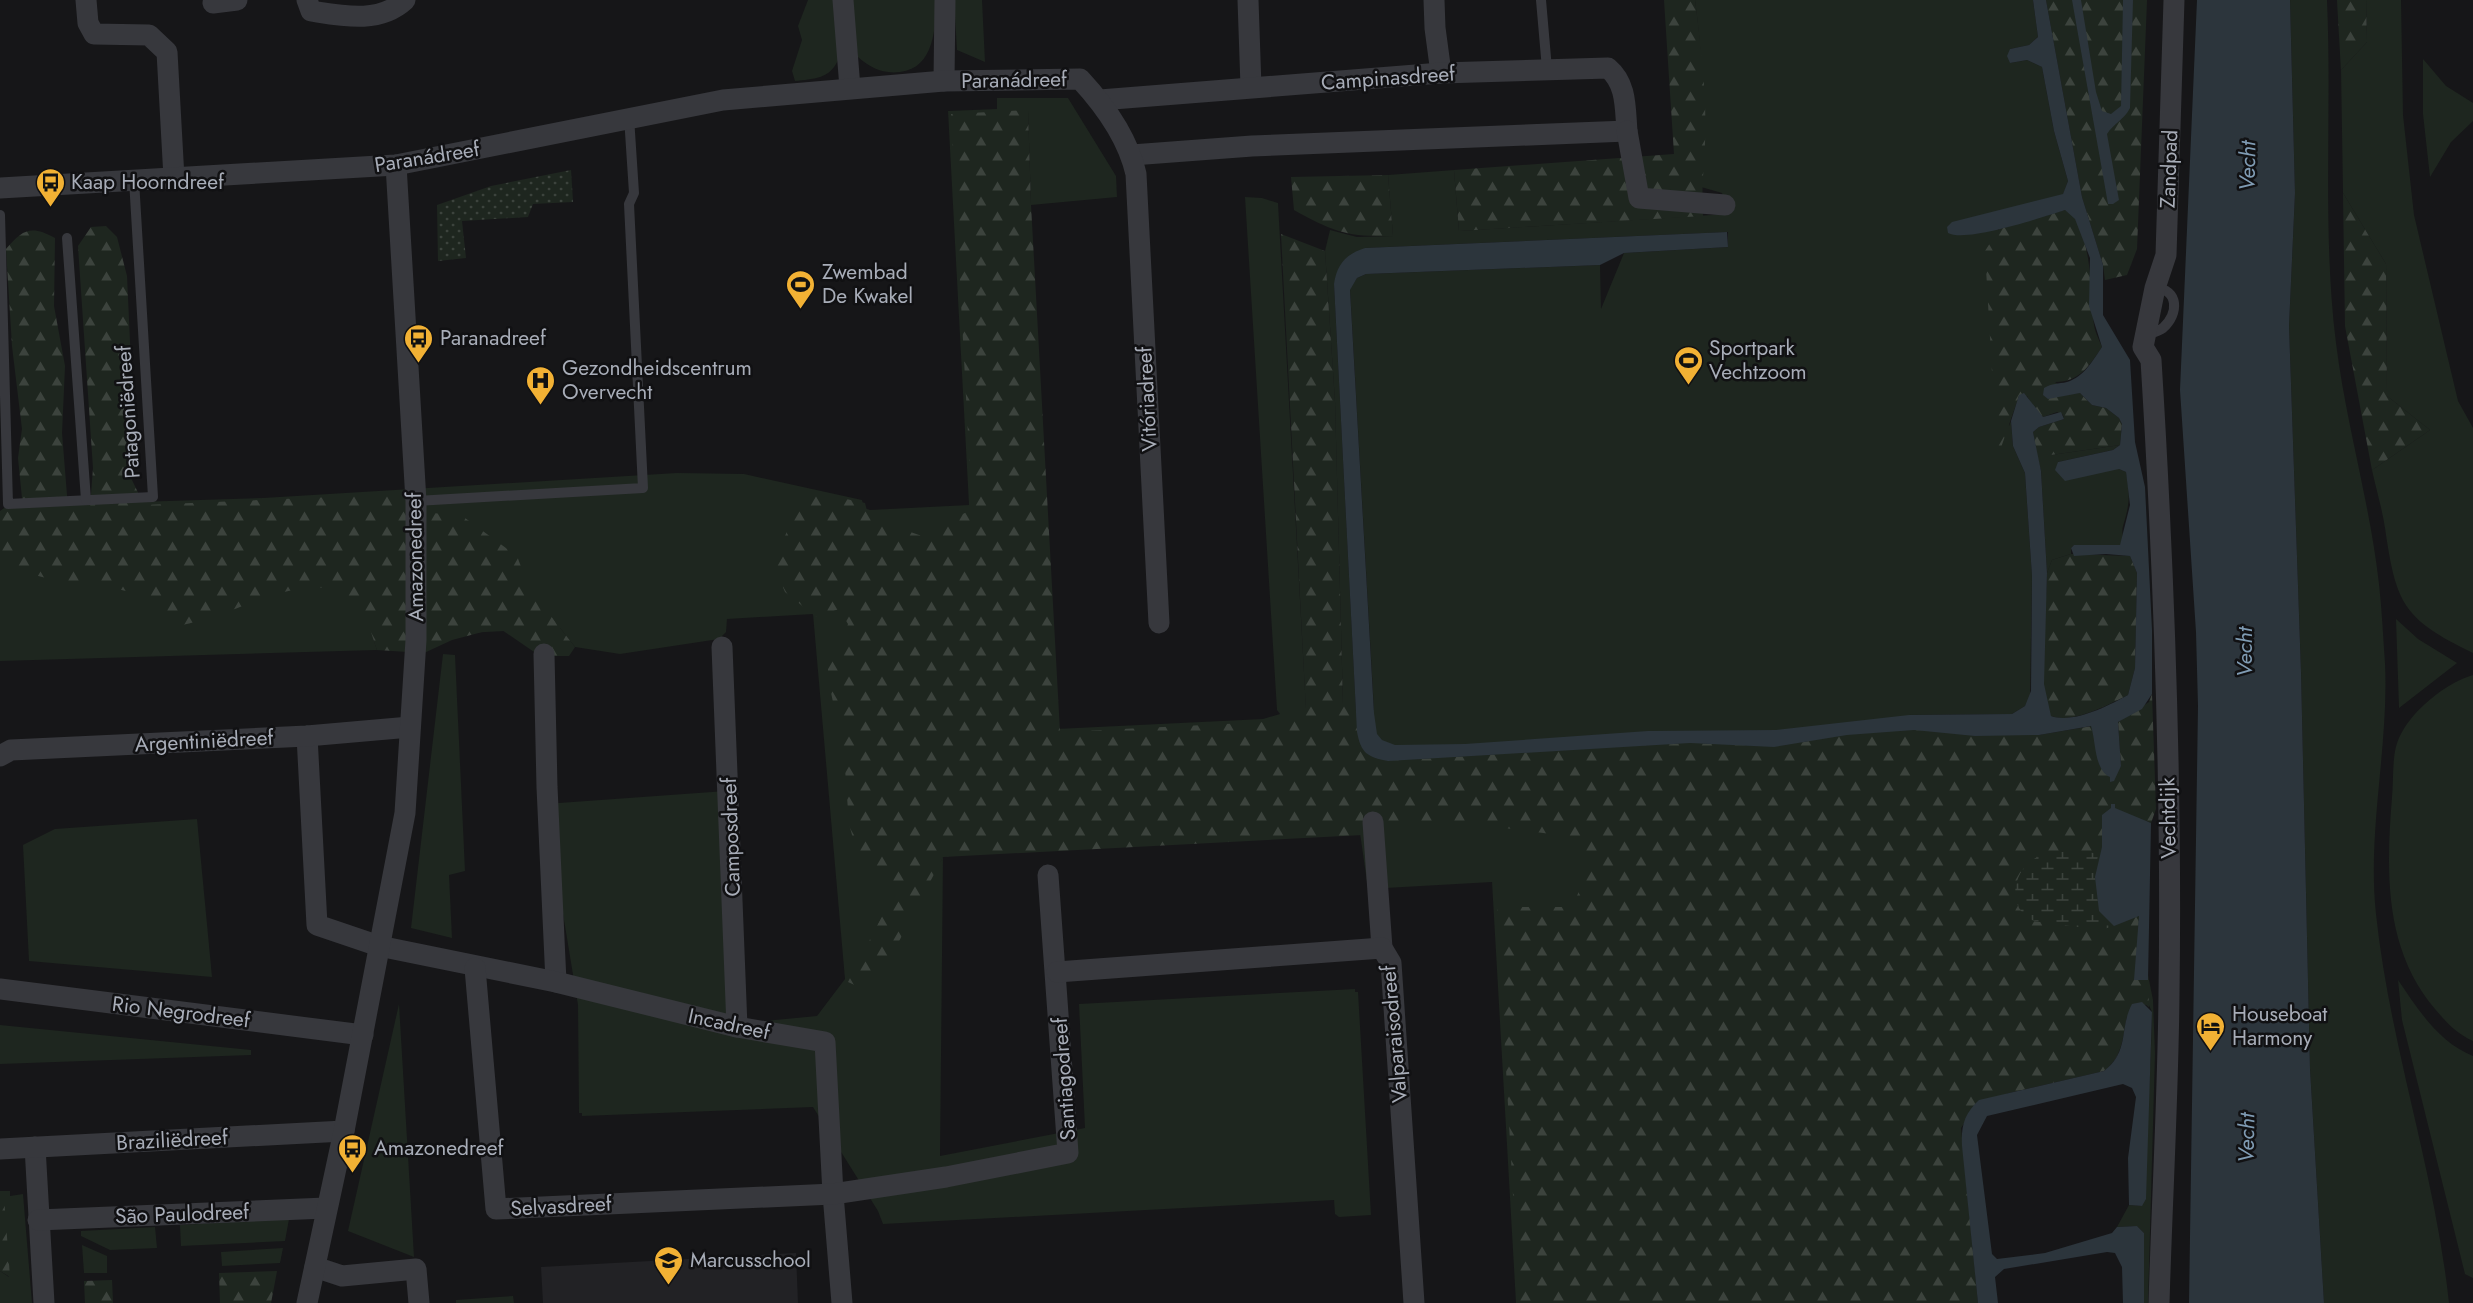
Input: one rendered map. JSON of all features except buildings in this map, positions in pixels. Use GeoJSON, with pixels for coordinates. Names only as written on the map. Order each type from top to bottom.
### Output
{"type":"FeatureCollection","features":[{"type":"Feature","properties":{"kind":"street"},"geometry":{"type":"LineString","coordinates":[[86,0],[88,23],[94,34],[149,35],[167,52],[174,178]]}},
{"type":"Feature","properties":{"kind":"street"},"geometry":{"type":"LineString","coordinates":[[213,3],[237,0]]}},
{"type":"Feature","properties":{"kind":"street"},"geometry":{"type":"LineString","coordinates":[[307,0],[311,11],[358,18],[395,9],[405,0]]}},
{"type":"Feature","properties":{"kind":"street"},"geometry":{"type":"LineString","coordinates":[[843,0],[850,88]]}},
{"type":"Feature","properties":{"kind":"street","name":"Paranádreef"},"geometry":{"type":"LineString","coordinates":[[944,81],[945,0]]}},
{"type":"Feature","properties":{"kind":"street"},"geometry":{"type":"LineString","coordinates":[[1248,0],[1251,87]]}},
{"type":"Feature","properties":{"kind":"street"},"geometry":{"type":"LineString","coordinates":[[1434,0],[1441,74]]}},
{"type":"Feature","properties":{"kind":"street","name":"Zandpad"},"geometry":{"type":"LineString","coordinates":[[2144,335],[2155,288],[2166,255],[2174,0]]}},
{"type":"Feature","properties":{"kind":"street","name":"Campinasdreef"},"geometry":{"type":"LineString","coordinates":[[1100,100],[1441,74],[1608,68],[1617,76],[1623,87],[1627,131],[1639,198],[1725,205]]}},
{"type":"Feature","properties":{"kind":"street","name":"Paranádreef"},"geometry":{"type":"LineString","coordinates":[[0,188],[396,165],[723,100],[944,81],[1080,79],[1100,100],[1134,164]]}},
{"type":"Feature","properties":{"kind":"street"},"geometry":{"type":"LineString","coordinates":[[1134,164],[1252,146],[1627,131]]}},
{"type":"Feature","properties":{"kind":"street","name":"Vitóriadreef"},"geometry":{"type":"LineString","coordinates":[[1134,164],[1159,623]]}},
{"type":"Feature","properties":{"kind":"street","name":"Amazonedreef"},"geometry":{"type":"LineString","coordinates":[[307,1303],[344,1131],[405,813],[416,640],[416,501],[396,165]]}},
{"type":"Feature","properties":{"kind":"street","name":"Vechtdijk"},"geometry":{"type":"LineString","coordinates":[[2144,335],[2143,347],[2151,360],[2161,531],[2169,792],[2169,995],[2159,1303]]}},
{"type":"Feature","properties":{"kind":"street","name":"Camposdreef"},"geometry":{"type":"LineString","coordinates":[[722,647],[736,1028]]}},
{"type":"Feature","properties":{"kind":"street"},"geometry":{"type":"LineString","coordinates":[[544,654],[547,787],[556,982]]}},
{"type":"Feature","properties":{"kind":"street","name":"Argentiniëdreef"},"geometry":{"type":"LineString","coordinates":[[0,756],[11,750],[307,736],[410,727]]}},
{"type":"Feature","properties":{"kind":"street"},"geometry":{"type":"LineString","coordinates":[[307,736],[317,925],[379,946]]}},
{"type":"Feature","properties":{"kind":"street"},"geometry":{"type":"LineString","coordinates":[[1373,822],[1382,948]]}},
{"type":"Feature","properties":{"kind":"street","name":"Santiagodreef"},"geometry":{"type":"LineString","coordinates":[[832,1194],[946,1177],[1068,1153],[1057,972],[1048,875]]}},
{"type":"Feature","properties":{"kind":"street","name":"Incadreef"},"geometry":{"type":"LineString","coordinates":[[379,946],[475,968],[556,982],[736,1028],[825,1042],[832,1194],[838,1226],[842,1303]]}},
{"type":"Feature","properties":{"kind":"street","name":"Valparaisodreef"},"geometry":{"type":"LineString","coordinates":[[1057,972],[1382,948],[1391,963],[1414,1303]]}},
{"type":"Feature","properties":{"kind":"street","name":"Selvasdreef"},"geometry":{"type":"LineString","coordinates":[[475,968],[496,1209],[832,1194]]}},
{"type":"Feature","properties":{"kind":"street","name":"Rio Negrodreef"},"geometry":{"type":"LineString","coordinates":[[0,989],[363,1035]]}},
{"type":"Feature","properties":{"kind":"street","name":"Braziliëdreef"},"geometry":{"type":"LineString","coordinates":[[0,1149],[344,1131]]}},
{"type":"Feature","properties":{"kind":"street"},"geometry":{"type":"LineString","coordinates":[[35,1147],[44,1303]]}},
{"type":"Feature","properties":{"kind":"street","name":"São Paulodreef"},"geometry":{"type":"LineString","coordinates":[[38,1220],[326,1208]]}},
{"type":"Feature","properties":{"kind":"street"},"geometry":{"type":"LineString","coordinates":[[315,1267],[342,1276],[416,1269],[419,1303]]}},
{"type":"Feature","properties":{"kind":"lane"},"geometry":{"type":"LineString","coordinates":[[1541,0],[1547,69]]}},
{"type":"Feature","properties":{"kind":"lane"},"geometry":{"type":"LineString","coordinates":[[416,501],[643,488],[629,204],[634,193],[629,117]]}},
{"type":"Feature","properties":{"kind":"lane","name":"Patagoniëdreef"},"geometry":{"type":"LineString","coordinates":[[0,215],[8,504],[153,496],[134,180]]}},
{"type":"Feature","properties":{"kind":"lane"},"geometry":{"type":"LineString","coordinates":[[68,238],[86,501]]}},
{"type":"Feature","properties":{"kind":"shaded area","name":"Marcusschool"},"geometry":{"type":"Polygon","coordinates":[[[796,1253],[798,1303],[543,1303],[541,1267],[796,1253]]]}},
{"type":"Feature","properties":{"kind":"green space"},"geometry":{"type":"Polygon","coordinates":[[[808,0],[835,0],[838,60],[830,71],[820,77],[795,81],[792,71],[802,40],[798,26],[808,0]]]}},
{"type":"Feature","properties":{"kind":"green space"},"geometry":{"type":"Polygon","coordinates":[[[850,0],[937,0],[934,34],[927,55],[912,69],[900,72],[882,71],[858,57],[850,0]]]}},
{"type":"Feature","properties":{"kind":"green space"},"geometry":{"type":"Polygon","coordinates":[[[954,0],[982,0],[985,62],[957,50],[954,0]]]}},
{"type":"Feature","properties":{"kind":"green space"},"geometry":{"type":"Polygon","coordinates":[[[1664,0],[1695,0],[1705,107],[1703,216],[1459,231],[1454,170],[1674,154],[1664,0]]]}},
{"type":"Feature","properties":{"kind":"green space"},"geometry":{"type":"Polygon","coordinates":[[[1695,0],[2033,0],[2038,37],[2029,45],[2010,49],[2010,63],[2027,60],[2042,67],[2054,131],[2068,181],[2063,195],[1997,212],[2009,426],[2011,421],[2013,446],[2025,473],[2032,576],[2030,698],[2025,706],[2012,714],[1909,715],[2035,731],[2147,820],[2147,970],[2153,1000],[2155,1054],[2148,1303],[2144,1303],[2144,1233],[2137,1226],[2117,1227],[2129,1205],[2142,1206],[2152,1012],[2148,1003],[2024,1085],[1583,1303],[1516,1303],[1492,882],[1368,889],[1360,833],[940,854],[940,862],[943,857],[940,1156],[1085,1128],[1079,1004],[1355,989],[1355,992],[1358,992],[1371,1215],[1339,1217],[1335,1214],[1334,1200],[883,1224],[878,1211],[813,1107],[582,1116],[582,1113],[579,1113],[578,1005],[545,804],[726,791],[733,1024],[817,1016],[845,979],[813,614],[727,619],[726,632],[719,639],[620,654],[575,647],[560,628],[373,638],[377,650],[0,661],[0,511],[7,506],[263,498],[677,473],[744,474],[862,500],[864,508],[870,510],[969,505],[948,111],[997,109],[997,98],[1068,98],[1116,176],[1117,197],[1031,205],[1028,111],[1025,111],[1056,729],[1263,719],[1280,714],[1277,710],[1245,197],[1262,198],[1278,203],[1306,708],[1343,704],[1335,402],[1325,251],[1330,230],[1357,237],[1393,236],[1388,175],[1454,170],[1459,231],[1727,214],[1722,193],[1701,187],[1704,117],[1695,0]],[[1728,232],[1365,248],[1334,284],[1356,711],[1374,710],[1350,289],[1357,278],[1366,274],[1600,265],[1601,309],[1624,253],[1728,247],[1728,232]]]}},
{"type":"Feature","properties":{"kind":"green space"},"geometry":{"type":"Polygon","coordinates":[[[2046,0],[2147,0],[2137,249],[2127,275],[2105,280],[2103,265],[2082,197],[2046,0]]]}},
{"type":"Feature","properties":{"kind":"green space"},"geometry":{"type":"Polygon","coordinates":[[[2290,0],[2327,0],[2328,215],[2332,301],[2340,373],[2375,554],[2385,663],[2384,726],[2374,851],[2376,914],[2391,1012],[2434,1205],[2449,1303],[2324,1303],[2310,1069],[2301,672],[2289,326],[2295,193],[2290,0]]]}},
{"type":"Feature","properties":{"kind":"green space"},"geometry":{"type":"Polygon","coordinates":[[[2337,0],[2366,0],[2367,42],[2341,70],[2337,0]]]}},
{"type":"Feature","properties":{"kind":"green space"},"geometry":{"type":"Polygon","coordinates":[[[2366,0],[2401,0],[2403,115],[2414,215],[2458,401],[2473,428],[2473,653],[2431,630],[2417,619],[2399,592],[2372,470],[2430,430],[2387,396],[2386,264],[2343,193],[2341,70],[2367,42],[2366,0]]]}},
{"type":"Feature","properties":{"kind":"green space"},"geometry":{"type":"Polygon","coordinates":[[[2423,59],[2446,86],[2473,103],[2473,121],[2451,142],[2430,177],[2423,114],[2423,59]]]}},
{"type":"Feature","properties":{"kind":"green space"},"geometry":{"type":"Polygon","coordinates":[[[1028,110],[1031,205],[1060,732],[1266,722],[1306,711],[1281,234],[1325,251],[1335,402],[1343,705],[1356,714],[1361,749],[1370,758],[1388,761],[1690,743],[1774,747],[1847,735],[1914,730],[1975,736],[2039,735],[2092,726],[2100,766],[2111,781],[2121,766],[2118,722],[2149,702],[2152,694],[2156,809],[2151,823],[2112,808],[2102,815],[2102,847],[2098,854],[2068,853],[2028,862],[2016,886],[2018,898],[2032,921],[2101,929],[2139,915],[2136,980],[2148,980],[2149,1007],[2142,1002],[2128,1011],[2119,1051],[2111,1065],[2104,1071],[1979,1100],[1961,1128],[1978,1303],[1519,1303],[1497,907],[1572,907],[1589,869],[1574,837],[1481,825],[1385,825],[1363,815],[1363,835],[943,857],[872,993],[848,982],[896,889],[863,859],[854,842],[849,824],[844,755],[828,678],[828,663],[841,645],[848,624],[839,609],[816,617],[785,592],[773,564],[791,522],[813,492],[865,503],[867,511],[904,529],[925,536],[946,521],[972,510],[951,114],[1028,110]]]}},
{"type":"Feature","properties":{"kind":"green space"},"geometry":{"type":"Polygon","coordinates":[[[571,170],[573,202],[533,204],[528,217],[462,221],[466,258],[438,261],[437,205],[491,186],[571,170]]]}},
{"type":"Feature","properties":{"kind":"green space"},"geometry":{"type":"Polygon","coordinates":[[[1388,175],[1393,236],[1341,232],[1294,210],[1291,177],[1388,175]]]}},
{"type":"Feature","properties":{"kind":"green space"},"geometry":{"type":"Polygon","coordinates":[[[2343,193],[2386,264],[2387,396],[2430,430],[2372,470],[2345,326],[2343,193]]]}},
{"type":"Feature","properties":{"kind":"green space"},"geometry":{"type":"Polygon","coordinates":[[[2065,210],[2074,217],[2085,244],[2091,280],[2094,325],[2102,347],[2083,372],[2071,379],[2055,382],[2071,394],[2080,393],[2092,405],[2106,408],[2119,418],[2122,424],[2120,445],[2037,455],[2033,432],[2039,427],[2064,419],[2063,415],[2057,412],[2043,417],[2038,415],[2027,396],[2019,396],[1997,459],[1985,251],[1999,229],[2065,210]]]}},
{"type":"Feature","properties":{"kind":"green space"},"geometry":{"type":"Polygon","coordinates":[[[106,226],[117,237],[127,276],[133,408],[131,478],[144,505],[401,494],[402,511],[461,515],[517,556],[529,588],[575,647],[569,656],[540,656],[502,630],[486,631],[452,640],[424,653],[377,650],[368,622],[360,607],[345,594],[327,588],[308,588],[287,592],[209,618],[169,628],[143,595],[113,588],[69,584],[0,566],[0,517],[11,509],[23,508],[18,458],[22,429],[12,346],[6,249],[17,237],[28,231],[40,231],[55,238],[54,306],[65,366],[62,433],[68,508],[90,508],[93,468],[78,246],[91,227],[106,226]]]}},
{"type":"Feature","properties":{"kind":"green space"},"geometry":{"type":"Polygon","coordinates":[[[2120,445],[2113,450],[2058,462],[2119,469],[2126,472],[2129,499],[2120,545],[2074,545],[2071,548],[2071,554],[2052,560],[2047,573],[2041,471],[2037,455],[2120,445]]]}},
{"type":"Feature","properties":{"kind":"green space"},"geometry":{"type":"Polygon","coordinates":[[[2071,554],[2130,556],[2137,573],[2135,668],[2128,695],[2080,716],[2060,718],[2051,716],[2044,686],[2043,647],[2047,573],[2052,560],[2071,554]]]}},
{"type":"Feature","properties":{"kind":"green space"},"geometry":{"type":"Polygon","coordinates":[[[2396,619],[2418,639],[2457,663],[2399,708],[2396,619]]]}},
{"type":"Feature","properties":{"kind":"green space"},"geometry":{"type":"Polygon","coordinates":[[[443,654],[455,655],[465,871],[449,875],[452,938],[411,928],[443,654]]]}},
{"type":"Feature","properties":{"kind":"green space"},"geometry":{"type":"Polygon","coordinates":[[[2473,675],[2473,1041],[2457,1031],[2435,1009],[2418,986],[2406,961],[2397,935],[2392,909],[2389,853],[2394,756],[2401,734],[2422,706],[2452,684],[2473,675]]]}},
{"type":"Feature","properties":{"kind":"green space"},"geometry":{"type":"Polygon","coordinates":[[[197,819],[212,977],[29,961],[23,845],[55,829],[197,819]]]}},
{"type":"Feature","properties":{"kind":"green space"},"geometry":{"type":"Polygon","coordinates":[[[2088,852],[2098,854],[2095,877],[2099,911],[2114,926],[2100,929],[2053,924],[2032,920],[2023,913],[2015,895],[2019,876],[2025,867],[2047,853],[2088,852]]]}},
{"type":"Feature","properties":{"kind":"green space"},"geometry":{"type":"Polygon","coordinates":[[[2398,980],[2430,1024],[2449,1042],[2473,1056],[2473,1278],[2465,1274],[2402,1020],[2398,980]]]}},
{"type":"Feature","properties":{"kind":"green space"},"geometry":{"type":"Polygon","coordinates":[[[399,1004],[414,1257],[348,1231],[399,1004]]]}},
{"type":"Feature","properties":{"kind":"green space"},"geometry":{"type":"Polygon","coordinates":[[[0,1025],[251,1050],[251,1055],[0,1064],[0,1025]]]}},
{"type":"Feature","properties":{"kind":"green space"},"geometry":{"type":"Polygon","coordinates":[[[0,1191],[10,1191],[10,1196],[23,1194],[32,1303],[0,1303],[0,1271],[9,1277],[0,1255],[0,1191]]]}},
{"type":"Feature","properties":{"kind":"green space"},"geometry":{"type":"Polygon","coordinates":[[[0,1197],[4,1197],[10,1277],[0,1271],[0,1197]]]}},
{"type":"Feature","properties":{"kind":"green space"},"geometry":{"type":"Polygon","coordinates":[[[289,1219],[285,1241],[181,1246],[180,1225],[289,1219]]]}},
{"type":"Feature","properties":{"kind":"green space"},"geometry":{"type":"Polygon","coordinates":[[[155,1227],[157,1248],[110,1250],[81,1236],[81,1231],[155,1227]]]}},
{"type":"Feature","properties":{"kind":"green space"},"geometry":{"type":"Polygon","coordinates":[[[82,1245],[107,1256],[107,1273],[84,1273],[82,1245]]]}},
{"type":"Feature","properties":{"kind":"green space"},"geometry":{"type":"Polygon","coordinates":[[[283,1248],[280,1263],[222,1266],[221,1252],[283,1248]]]}},
{"type":"Feature","properties":{"kind":"green space"},"geometry":{"type":"Polygon","coordinates":[[[277,1271],[271,1303],[220,1303],[219,1273],[277,1271]]]}},
{"type":"Feature","properties":{"kind":"green space"},"geometry":{"type":"Polygon","coordinates":[[[112,1280],[113,1303],[85,1303],[84,1281],[112,1280]]]}},
{"type":"Feature","properties":{"kind":"green space"},"geometry":{"type":"Polygon","coordinates":[[[513,1296],[514,1303],[456,1303],[456,1300],[513,1296]]]}},
{"type":"Feature","properties":{"kind":"water"},"geometry":{"type":"Polygon","coordinates":[[[2033,0],[2046,0],[2082,197],[2103,265],[2103,315],[2130,360],[2135,442],[2145,487],[2152,630],[2152,694],[2142,709],[2118,722],[2121,766],[2114,781],[2110,782],[2110,777],[2098,762],[2091,726],[2039,735],[1975,736],[1914,730],[1847,735],[1774,747],[1690,743],[1388,761],[1366,753],[1357,732],[1334,284],[1340,265],[1353,253],[1365,248],[1727,232],[1728,247],[1624,253],[1600,265],[1366,274],[1357,278],[1350,290],[1374,713],[1377,734],[1382,740],[1395,745],[1465,744],[1648,731],[1776,730],[1909,715],[2012,714],[2025,706],[2031,691],[2032,576],[2025,473],[2013,446],[2011,421],[2019,395],[2024,393],[2043,417],[2061,412],[2064,419],[2039,427],[2033,432],[2041,471],[2047,573],[2044,684],[2051,716],[2070,718],[2080,716],[2101,709],[2128,695],[2135,668],[2137,573],[2130,556],[2106,554],[2074,556],[2071,548],[2074,545],[2120,545],[2130,505],[2126,472],[2119,469],[2065,481],[2055,470],[2058,462],[2113,450],[2120,445],[2122,424],[2119,418],[2106,408],[2092,405],[2080,393],[2048,399],[2043,395],[2044,388],[2047,386],[2067,382],[2078,376],[2088,367],[2102,347],[2089,306],[2090,258],[2075,219],[2065,210],[2005,228],[1971,235],[1948,233],[1947,227],[1952,222],[2063,194],[2068,181],[2054,131],[2042,67],[2027,60],[2010,63],[2007,56],[2010,49],[2029,45],[2038,37],[2033,0]]]}},
{"type":"Feature","properties":{"kind":"water"},"geometry":{"type":"Polygon","coordinates":[[[2072,0],[2081,0],[2096,92],[2102,111],[2111,114],[2121,106],[2123,0],[2133,0],[2130,108],[2107,134],[2119,200],[2113,204],[2108,204],[2072,0]]]}},
{"type":"Feature","properties":{"kind":"water","name":"Vecht"},"geometry":{"type":"Polygon","coordinates":[[[2197,0],[2290,0],[2295,193],[2289,326],[2301,672],[2310,1069],[2324,1303],[2189,1303],[2198,706],[2196,632],[2180,390],[2197,0]]]}},
{"type":"Feature","properties":{"kind":"water"},"geometry":{"type":"Polygon","coordinates":[[[2111,804],[2115,804],[2115,808],[2151,823],[2148,980],[2134,980],[2139,916],[2114,926],[2099,911],[2095,877],[2102,847],[2102,815],[2111,808],[2111,804]]]}},
{"type":"Feature","properties":{"kind":"water"},"geometry":{"type":"Polygon","coordinates":[[[2142,1002],[2152,1012],[2146,1199],[2142,1206],[2129,1205],[2128,1158],[2136,1097],[2132,1088],[2123,1084],[1987,1116],[1977,1135],[1992,1254],[1997,1259],[2045,1253],[2112,1233],[2117,1227],[2137,1226],[2144,1233],[2144,1303],[2123,1303],[2122,1267],[2115,1253],[2107,1252],[2004,1269],[1995,1277],[1998,1303],[1978,1303],[1962,1146],[1962,1132],[1967,1115],[1979,1100],[2104,1071],[2118,1055],[2132,1004],[2142,1002]]]}},
{"type":"Feature","properties":{"kind":"place","name":"Kaap Hoorndreef"},"geometry":{"type":"Point","coordinates":[50,208]}},
{"type":"Feature","properties":{"kind":"place","name":"Zwembad De Kwakel"},"geometry":{"type":"Point","coordinates":[801,310]}},
{"type":"Feature","properties":{"kind":"place","name":"Paranadreef"},"geometry":{"type":"Point","coordinates":[419,364]}},
{"type":"Feature","properties":{"kind":"place","name":"Sportpark Vechtzoom"},"geometry":{"type":"Point","coordinates":[1688,386]}},
{"type":"Feature","properties":{"kind":"place","name":"Gezondheidscentrum Overvecht"},"geometry":{"type":"Point","coordinates":[541,406]}},
{"type":"Feature","properties":{"kind":"place","name":"Houseboat Harmony"},"geometry":{"type":"Point","coordinates":[2211,1052]}},
{"type":"Feature","properties":{"kind":"place","name":"Amazonedreef"},"geometry":{"type":"Point","coordinates":[353,1174]}},
{"type":"Feature","properties":{"kind":"place","name":"Marcusschool"},"geometry":{"type":"Point","coordinates":[669,1286]}}]}
